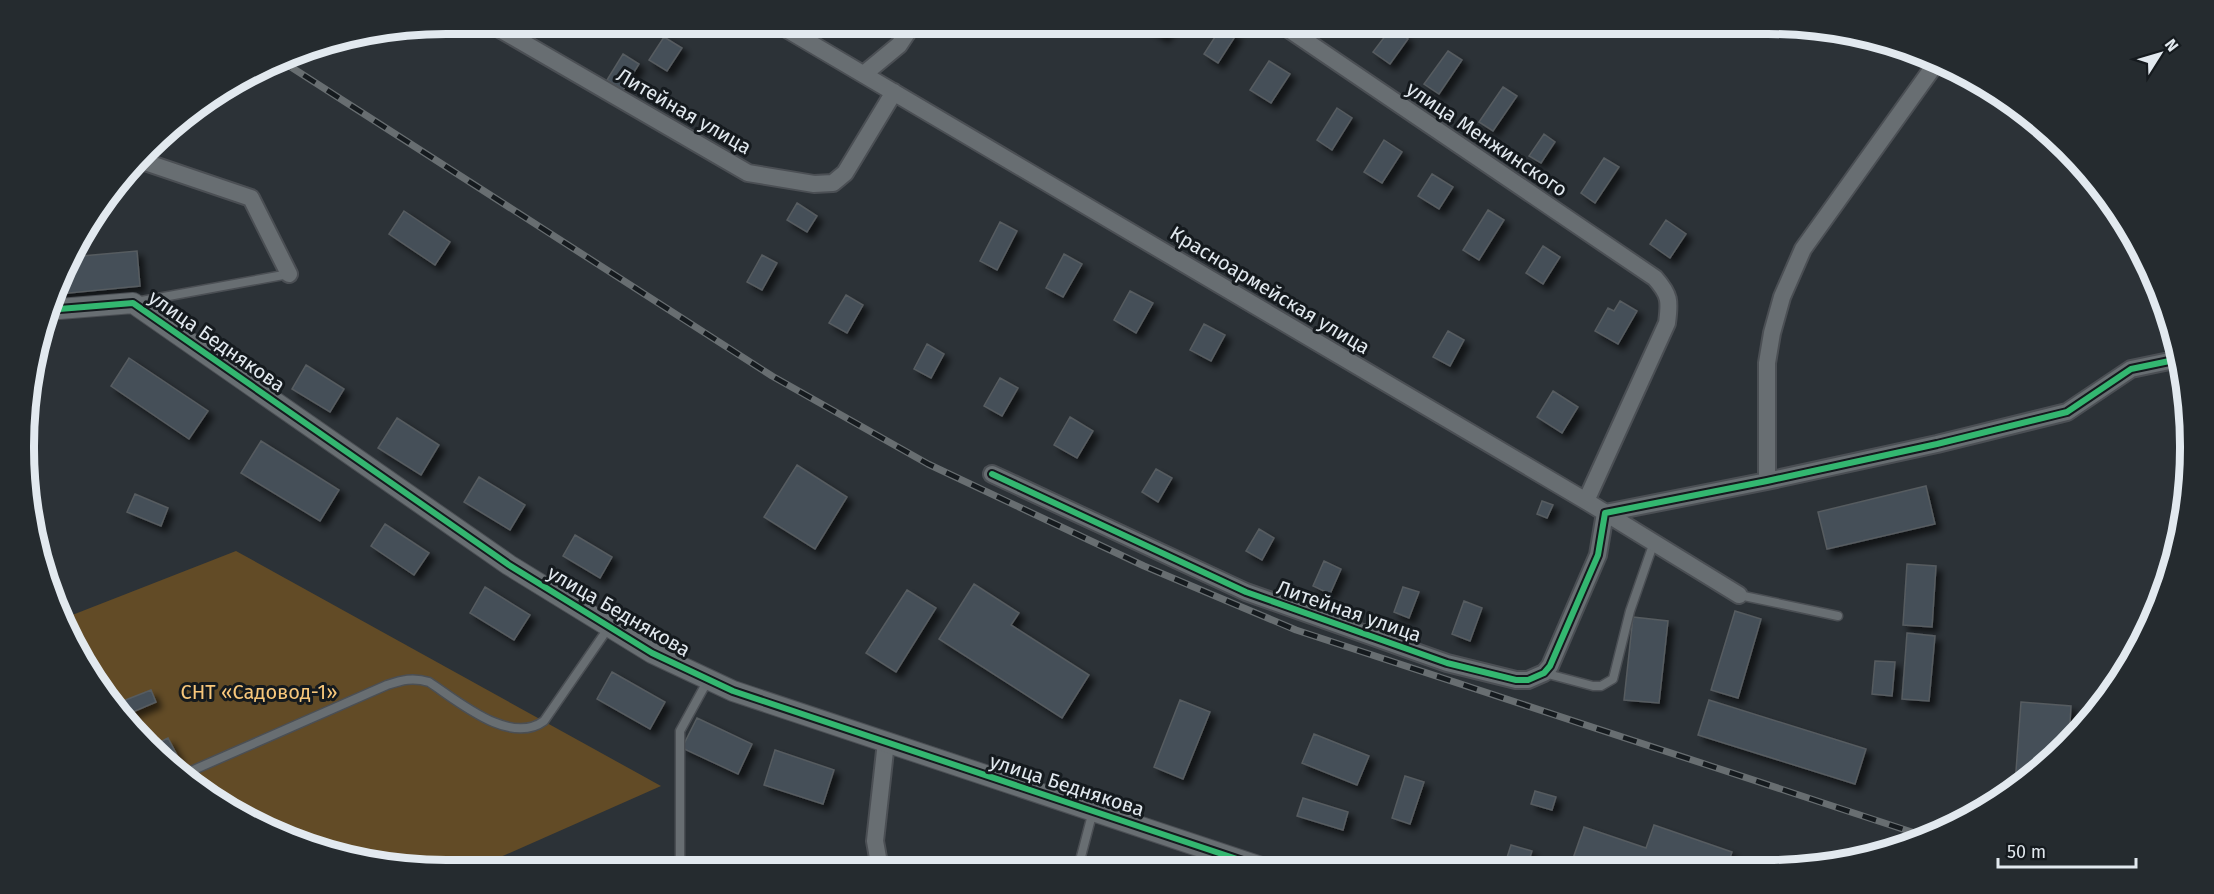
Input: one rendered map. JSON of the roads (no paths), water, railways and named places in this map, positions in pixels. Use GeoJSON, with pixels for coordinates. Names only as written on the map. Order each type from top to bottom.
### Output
{"type":"FeatureCollection","features":[{"type":"Feature","properties":{"kind":"street","name":"Литейная улица"},"geometry":{"type":"LineString","coordinates":[[507,34],[748,173],[814,184],[833,183],[845,173],[894,92]]}},
{"type":"Feature","properties":{"kind":"street","name":"Красноармейская улица"},"geometry":{"type":"LineString","coordinates":[[795,34],[1586,501],[1739,595]]}},
{"type":"Feature","properties":{"kind":"street"},"geometry":{"type":"LineString","coordinates":[[864,74],[898,45],[906,34]]}},
{"type":"Feature","properties":{"kind":"street","name":"улица Менжинского"},"geometry":{"type":"LineString","coordinates":[[1296,34],[1655,278],[1666,291],[1669,305],[1667,323],[1586,501]]}},
{"type":"Feature","properties":{"kind":"street"},"geometry":{"type":"LineString","coordinates":[[1767,481],[1767,363],[1782,297],[1803,249],[1932,69]]}},
{"type":"Feature","properties":{"kind":"street"},"geometry":{"type":"LineString","coordinates":[[148,163],[250,198],[289,274]]}},
{"type":"Feature","properties":{"kind":"street","name":"улица Беднякова"},"geometry":{"type":"LineString","coordinates":[[58,309],[133,303],[509,565],[652,653],[708,680],[733,691],[1240,860]]}},
{"type":"Feature","properties":{"kind":"street"},"geometry":{"type":"LineString","coordinates":[[1544,673],[1553,660],[1598,555],[1605,513],[1937,444],[2067,412],[2131,369],[2170,361]]}},
{"type":"Feature","properties":{"kind":"street","name":"Литейная улица"},"geometry":{"type":"LineString","coordinates":[[992,474],[1246,592],[1447,663],[1516,680],[1528,680],[1544,673]]}},
{"type":"Feature","properties":{"kind":"street"},"geometry":{"type":"LineString","coordinates":[[878,860],[875,841],[886,742]]}},
{"type":"Feature","properties":{"kind":"lane"},"geometry":{"type":"LineString","coordinates":[[133,303],[289,274]]}},
{"type":"Feature","properties":{"kind":"lane"},"geometry":{"type":"LineString","coordinates":[[1544,673],[1593,686],[1601,686],[1613,679],[1630,611],[1654,543]]}},
{"type":"Feature","properties":{"kind":"lane"},"geometry":{"type":"LineString","coordinates":[[1739,595],[1838,616]]}},
{"type":"Feature","properties":{"kind":"lane"},"geometry":{"type":"LineString","coordinates":[[192,771],[387,685],[406,679],[429,682],[492,722],[510,728],[536,728],[544,721],[609,627]]}},
{"type":"Feature","properties":{"kind":"lane"},"geometry":{"type":"LineString","coordinates":[[680,860],[680,730],[708,680]]}},
{"type":"Feature","properties":{"kind":"lane"},"geometry":{"type":"LineString","coordinates":[[1080,860],[1093,811]]}},
{"type":"Feature","properties":{"kind":"railway"},"geometry":{"type":"LineString","coordinates":[[289,66],[772,376],[928,464],[1144,566],[1296,630],[1914,833]]}},
{"type":"Feature","properties":{"kind":"park label","name":"СНТ «Садовод-1»"},"geometry":{"type":"Point","coordinates":[259,692]}}]}
